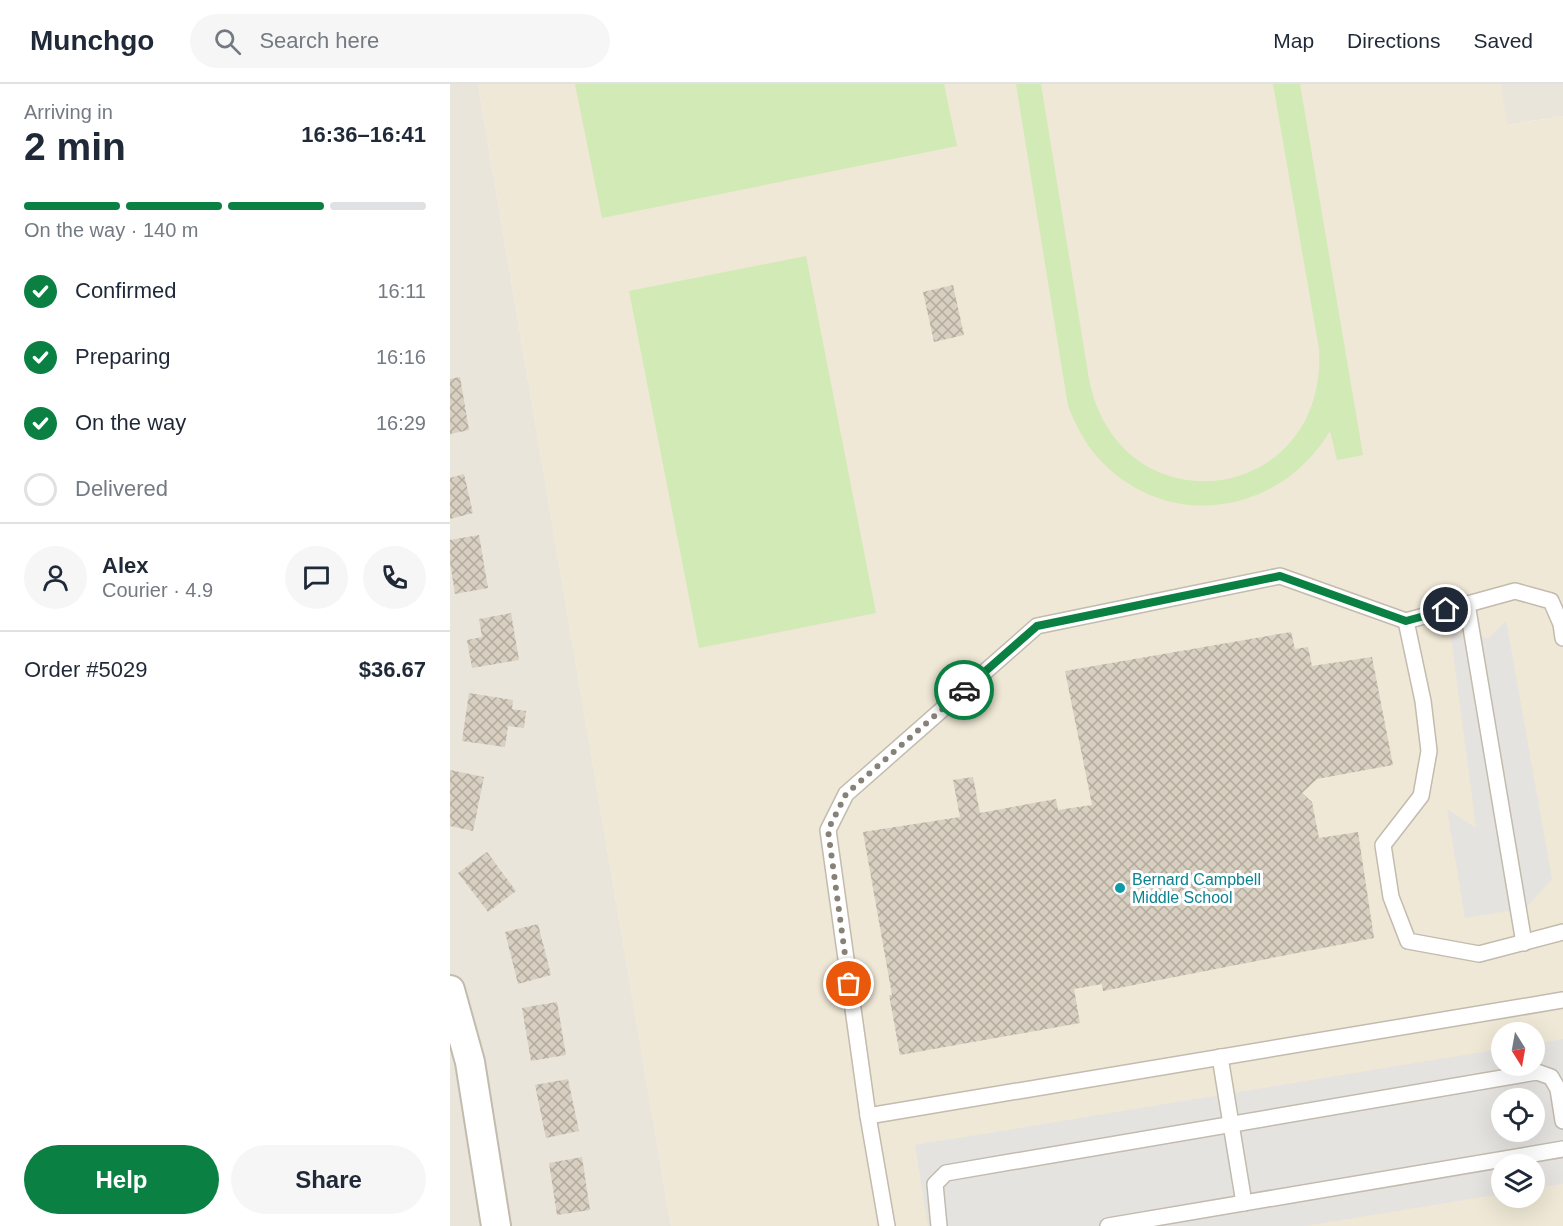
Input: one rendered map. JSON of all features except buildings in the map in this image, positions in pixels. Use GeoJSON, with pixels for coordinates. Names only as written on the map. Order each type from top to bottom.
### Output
{"type":"FeatureCollection","features":[{"type":"Feature","properties":{"kind":"street"},"geometry":{"type":"LineString","coordinates":[[450,990],[470,1062],[496,1226]]}},
{"type":"Feature","properties":{"kind":"lane"},"geometry":{"type":"LineString","coordinates":[[887,1226],[868,1116],[828,830],[846,794],[1037,626],[1280,576],[1406,621],[1515,591],[1551,601],[1561,624],[1563,638]]}},
{"type":"Feature","properties":{"kind":"lane"},"geometry":{"type":"LineString","coordinates":[[1467,604],[1524,943]]}},
{"type":"Feature","properties":{"kind":"lane"},"geometry":{"type":"LineString","coordinates":[[1406,621],[1423,701],[1429,751],[1421,796],[1383,845],[1392,897],[1408,941],[1479,954],[1563,933]]}},
{"type":"Feature","properties":{"kind":"lane"},"geometry":{"type":"LineString","coordinates":[[868,1116],[1563,1000]]}},
{"type":"Feature","properties":{"kind":"lane"},"geometry":{"type":"LineString","coordinates":[[1220,1057],[1244,1203]]}},
{"type":"Feature","properties":{"kind":"lane"},"geometry":{"type":"LineString","coordinates":[[939,1226],[935,1184],[946,1173],[1536,1072],[1551,1077],[1558,1089],[1563,1121]]}},
{"type":"Feature","properties":{"kind":"lane"},"geometry":{"type":"LineString","coordinates":[[1108,1226],[1563,1149]]}},
{"type":"Feature","properties":{"kind":"shaded area"},"geometry":{"type":"Polygon","coordinates":[[[450,84],[478,84],[671,1226],[450,1226],[450,84]]]}},
{"type":"Feature","properties":{"kind":"shaded area"},"geometry":{"type":"Polygon","coordinates":[[[478,84],[1500,84],[1508,125],[1563,116],[1563,1226],[671,1226],[478,84]]]}},
{"type":"Feature","properties":{"kind":"shaded area"},"geometry":{"type":"Polygon","coordinates":[[[1500,84],[1563,84],[1563,116],[1507,125],[1500,84]]]}},
{"type":"Feature","properties":{"kind":"shaded area"},"geometry":{"type":"Polygon","coordinates":[[[1506,620],[1552,879],[1526,908],[1465,918],[1447,809],[1476,828],[1450,629],[1458,635],[1489,638],[1506,620]]]}},
{"type":"Feature","properties":{"kind":"shaded area"},"geometry":{"type":"Polygon","coordinates":[[[1563,1039],[1563,1184],[1545,1187],[1545,1154],[1491,1154],[1491,1196],[1305,1226],[928,1226],[915,1145],[1491,1051],[1491,1076],[1545,1076],[1545,1042],[1563,1039]]]}},
{"type":"Feature","properties":{"kind":"green space"},"geometry":{"type":"Polygon","coordinates":[[[575,84],[944,84],[957,146],[602,218],[575,84]]]}},
{"type":"Feature","properties":{"kind":"green space"},"geometry":{"type":"Polygon","coordinates":[[[1016,84],[1041,84],[1089,379],[1108,428],[1139,461],[1177,478],[1219,480],[1258,468],[1291,441],[1313,402],[1319,349],[1273,84],[1300,84],[1363,455],[1337,460],[1330,431],[1309,459],[1284,480],[1256,495],[1225,504],[1194,505],[1162,499],[1132,486],[1098,458],[1083,437],[1068,406],[1016,84]]]}},
{"type":"Feature","properties":{"kind":"green space"},"geometry":{"type":"Polygon","coordinates":[[[806,256],[876,613],[699,648],[629,291],[806,256]]]}},
{"type":"Feature","properties":{"kind":"way so far"},"geometry":{"type":"LineString","coordinates":[[849,984],[828,830],[846,794],[964,690]]}},
{"type":"Feature","properties":{"kind":"place","name":"Bernard Campbell Middle School"},"geometry":{"type":"Point","coordinates":[1120,888]}},
{"type":"Feature","properties":{"kind":"route"},"geometry":{"type":"LineString","coordinates":[[964,690],[1037,626],[1280,576],[1406,621],[1446,610]]}}]}
